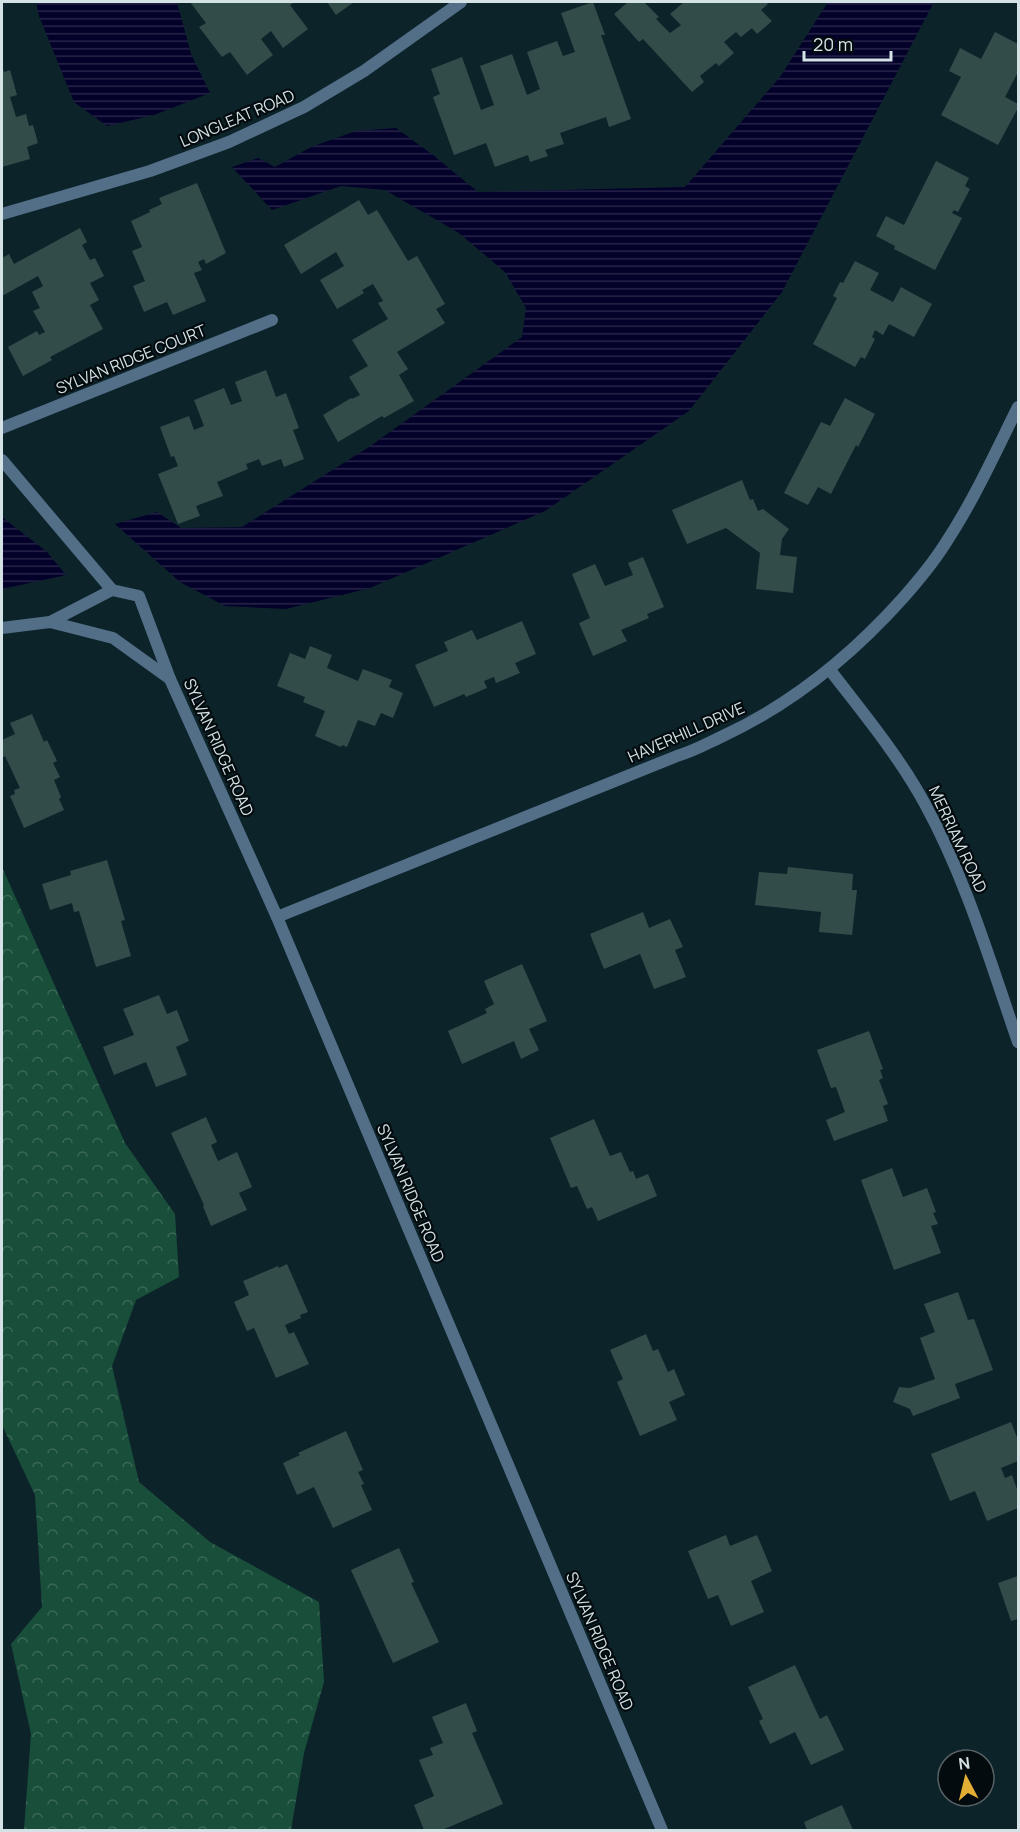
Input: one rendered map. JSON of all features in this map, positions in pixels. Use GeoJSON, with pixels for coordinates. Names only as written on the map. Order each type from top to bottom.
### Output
{"type":"FeatureCollection","features":[{"type":"Feature","properties":{"kind":"street","name":"LONGLEAT ROAD"},"geometry":{"type":"LineString","coordinates":[[2,214],[150,171],[229,142],[304,107],[364,71],[461,2]]}},
{"type":"Feature","properties":{"kind":"street","name":"SYLVAN RIDGE COURT"},"geometry":{"type":"LineString","coordinates":[[2,428],[272,320]]}},
{"type":"Feature","properties":{"kind":"street","name":"HAVERHILL DRIVE"},"geometry":{"type":"LineString","coordinates":[[277,917],[690,752],[775,709],[830,670],[862,642],[891,612],[944,547],[966,511],[1018,407]]}},
{"type":"Feature","properties":{"kind":"street"},"geometry":{"type":"LineString","coordinates":[[2,460],[112,590],[50,622],[2,628]]}},
{"type":"Feature","properties":{"kind":"street","name":"SYLVAN RIDGE ROAD"},"geometry":{"type":"LineString","coordinates":[[112,590],[139,596],[170,679],[277,917],[662,1830]]}},
{"type":"Feature","properties":{"kind":"street"},"geometry":{"type":"LineString","coordinates":[[50,622],[113,639],[170,679]]}},
{"type":"Feature","properties":{"kind":"street","name":"MERRIAM ROAD"},"geometry":{"type":"LineString","coordinates":[[830,670],[910,778],[938,828],[966,891],[1018,1042]]}},
{"type":"Feature","properties":{"kind":"green space"},"geometry":{"type":"Polygon","coordinates":[[[2,867],[125,1143],[175,1214],[179,1277],[136,1300],[112,1366],[139,1482],[210,1542],[319,1602],[324,1682],[304,1753],[291,1830],[24,1830],[31,1734],[11,1644],[42,1607],[35,1495],[2,1425],[2,867]]]}},
{"type":"Feature","properties":{"kind":"shaded area"},"geometry":{"type":"Polygon","coordinates":[[[36,2],[177,2],[191,54],[210,93],[154,115],[107,126],[74,102],[39,16],[36,2]]]}},
{"type":"Feature","properties":{"kind":"shaded area"},"geometry":{"type":"Polygon","coordinates":[[[828,2],[934,2],[782,292],[689,411],[545,511],[370,588],[286,609],[225,606],[180,582],[115,524],[157,512],[181,528],[242,527],[369,447],[522,337],[526,308],[505,272],[459,233],[385,190],[341,186],[272,210],[232,167],[258,158],[275,167],[311,147],[356,131],[396,128],[478,192],[685,187],[780,77],[828,2]]]}},
{"type":"Feature","properties":{"kind":"shaded area"},"geometry":{"type":"Polygon","coordinates":[[[2,517],[47,552],[66,575],[2,589],[2,517]]]}},
{"type":"Feature","properties":{"kind":"building"},"geometry":{"type":"Polygon","coordinates":[[[190,2],[295,2],[290,5],[308,29],[283,48],[271,31],[261,39],[273,55],[247,75],[230,52],[222,57],[199,27],[206,23],[190,2]]]}},
{"type":"Feature","properties":{"kind":"building"},"geometry":{"type":"Polygon","coordinates":[[[327,2],[354,2],[336,15],[327,2]]]}},
{"type":"Feature","properties":{"kind":"building"},"geometry":{"type":"Polygon","coordinates":[[[593,2],[605,35],[601,35],[631,119],[609,127],[606,117],[560,133],[564,144],[545,150],[548,156],[530,162],[528,155],[495,167],[486,143],[454,155],[433,97],[440,94],[431,69],[462,57],[481,110],[494,105],[480,66],[512,54],[527,95],[540,89],[527,52],[557,41],[563,56],[575,52],[561,13],[593,2]]]}},
{"type":"Feature","properties":{"kind":"building"},"geometry":{"type":"Polygon","coordinates":[[[628,2],[644,2],[659,17],[656,19],[670,33],[681,25],[670,14],[684,2],[766,2],[768,4],[761,10],[772,21],[757,34],[752,28],[741,37],[736,32],[724,42],[734,53],[719,66],[716,63],[700,76],[704,82],[692,92],[643,39],[639,42],[614,14],[628,2]]]}},
{"type":"Feature","properties":{"kind":"building"},"geometry":{"type":"Polygon","coordinates":[[[995,32],[1018,44],[1018,72],[1005,97],[1018,104],[1018,108],[998,145],[941,115],[961,77],[949,71],[960,48],[981,59],[995,32]]]}},
{"type":"Feature","properties":{"kind":"building"},"geometry":{"type":"Polygon","coordinates":[[[2,66],[4,72],[10,70],[17,95],[10,97],[16,117],[26,114],[29,126],[33,125],[38,143],[27,147],[30,159],[2,167],[2,66]]]}},
{"type":"Feature","properties":{"kind":"building"},"geometry":{"type":"Polygon","coordinates":[[[936,161],[969,178],[965,186],[970,189],[958,212],[954,210],[952,213],[962,218],[935,270],[894,249],[895,246],[876,236],[886,216],[904,225],[936,161]]]}},
{"type":"Feature","properties":{"kind":"building"},"geometry":{"type":"Polygon","coordinates":[[[197,183],[226,253],[206,264],[204,259],[198,262],[202,270],[194,273],[206,301],[173,315],[167,302],[144,312],[133,286],[145,281],[132,251],[142,247],[131,221],[162,204],[159,198],[197,183]]]}},
{"type":"Feature","properties":{"kind":"building"},"geometry":{"type":"Polygon","coordinates":[[[359,200],[368,215],[377,210],[408,261],[417,256],[445,304],[436,309],[445,323],[397,352],[408,369],[399,375],[414,401],[384,418],[382,416],[338,442],[323,415],[360,395],[349,377],[368,366],[352,340],[388,319],[378,303],[383,301],[373,284],[362,290],[364,293],[337,309],[320,280],[344,266],[336,252],[301,274],[284,245],[359,200]]]}},
{"type":"Feature","properties":{"kind":"building"},"geometry":{"type":"Polygon","coordinates":[[[80,228],[87,242],[82,245],[90,260],[95,258],[104,276],[90,283],[99,300],[90,305],[103,329],[50,357],[52,360],[23,376],[8,347],[37,331],[39,335],[45,332],[33,311],[40,308],[32,292],[43,286],[38,276],[2,296],[2,258],[9,254],[14,264],[80,228]]]}},
{"type":"Feature","properties":{"kind":"building"},"geometry":{"type":"Polygon","coordinates":[[[855,261],[879,273],[870,290],[893,302],[901,287],[932,304],[914,337],[889,324],[883,335],[875,330],[872,337],[875,339],[865,359],[861,357],[855,367],[813,344],[837,298],[833,296],[840,282],[843,283],[855,261]]]}},
{"type":"Feature","properties":{"kind":"building"},"geometry":{"type":"Polygon","coordinates":[[[266,370],[276,397],[286,393],[299,428],[293,430],[304,459],[284,467],[281,459],[262,466],[259,459],[246,464],[248,469],[217,482],[223,496],[196,506],[200,516],[178,524],[158,474],[178,466],[174,456],[171,457],[160,427],[189,416],[194,430],[204,426],[194,400],[224,388],[231,405],[242,401],[235,382],[266,370]]]}},
{"type":"Feature","properties":{"kind":"building"},"geometry":{"type":"Polygon","coordinates":[[[845,398],[875,414],[831,494],[818,487],[808,505],[784,493],[821,422],[830,426],[845,398]]]}},
{"type":"Feature","properties":{"kind":"building"},"geometry":{"type":"Polygon","coordinates":[[[742,480],[750,500],[753,499],[758,511],[763,509],[789,529],[782,539],[780,555],[797,557],[793,593],[756,589],[760,553],[726,528],[687,544],[672,510],[742,480]]]}},
{"type":"Feature","properties":{"kind":"building"},"geometry":{"type":"Polygon","coordinates":[[[643,557],[664,607],[647,614],[649,618],[621,630],[627,641],[593,656],[579,623],[590,618],[572,574],[595,564],[605,586],[633,575],[628,563],[643,557]]]}},
{"type":"Feature","properties":{"kind":"building"},"geometry":{"type":"Polygon","coordinates":[[[522,621],[536,654],[515,663],[520,673],[496,683],[494,677],[484,681],[487,688],[466,697],[464,694],[434,707],[415,665],[448,651],[444,642],[472,630],[477,640],[522,621]]]}},
{"type":"Feature","properties":{"kind":"building"},"geometry":{"type":"Polygon","coordinates":[[[310,646],[332,655],[327,668],[358,681],[363,669],[392,680],[389,687],[403,693],[393,718],[381,713],[375,726],[358,720],[347,747],[342,745],[341,747],[315,736],[325,711],[303,702],[305,697],[277,686],[290,653],[305,659],[310,646]]]}},
{"type":"Feature","properties":{"kind":"building"},"geometry":{"type":"Polygon","coordinates":[[[32,714],[44,742],[47,740],[57,761],[53,763],[60,777],[54,780],[64,810],[24,828],[10,796],[15,794],[14,790],[20,788],[5,756],[2,758],[2,740],[15,734],[10,723],[32,714]]]}},
{"type":"Feature","properties":{"kind":"building"},"geometry":{"type":"Polygon","coordinates":[[[107,860],[125,920],[121,921],[131,956],[96,967],[79,911],[74,912],[72,903],[50,910],[42,884],[71,875],[70,871],[107,860]]]}},
{"type":"Feature","properties":{"kind":"building"},"geometry":{"type":"Polygon","coordinates":[[[788,867],[853,874],[852,890],[857,890],[852,935],[819,932],[821,912],[755,905],[759,872],[787,874],[788,867]]]}},
{"type":"Feature","properties":{"kind":"building"},"geometry":{"type":"Polygon","coordinates":[[[643,912],[649,928],[670,919],[683,947],[675,950],[686,977],[654,989],[640,954],[604,969],[590,934],[643,912]]]}},
{"type":"Feature","properties":{"kind":"building"},"geometry":{"type":"Polygon","coordinates":[[[522,964],[547,1021],[529,1029],[539,1050],[521,1059],[514,1041],[462,1064],[448,1031],[487,1013],[485,1009],[494,1004],[484,981],[522,964]]]}},
{"type":"Feature","properties":{"kind":"building"},"geometry":{"type":"Polygon","coordinates":[[[159,995],[167,1014],[177,1010],[189,1041],[176,1047],[187,1075],[156,1087],[146,1062],[114,1075],[103,1047],[134,1035],[123,1009],[159,995]]]}},
{"type":"Feature","properties":{"kind":"building"},"geometry":{"type":"Polygon","coordinates":[[[869,1031],[883,1069],[880,1070],[883,1078],[879,1080],[888,1104],[883,1106],[888,1121],[834,1141],[826,1120],[845,1112],[836,1087],[831,1088],[817,1050],[869,1031]]]}},
{"type":"Feature","properties":{"kind":"building"},"geometry":{"type":"Polygon","coordinates":[[[206,1117],[217,1142],[211,1145],[218,1161],[237,1152],[252,1187],[239,1193],[247,1210],[211,1226],[204,1205],[171,1133],[206,1117]]]}},
{"type":"Feature","properties":{"kind":"building"},"geometry":{"type":"Polygon","coordinates":[[[594,1119],[610,1156],[621,1152],[630,1172],[633,1171],[636,1179],[648,1174],[657,1196],[598,1221],[592,1207],[587,1209],[577,1186],[571,1188],[550,1138],[594,1119]]]}},
{"type":"Feature","properties":{"kind":"building"},"geometry":{"type":"Polygon","coordinates":[[[892,1168],[903,1197],[927,1188],[938,1224],[931,1226],[941,1253],[894,1270],[861,1180],[892,1168]]]}},
{"type":"Feature","properties":{"kind":"building"},"geometry":{"type":"Polygon","coordinates":[[[287,1264],[308,1312],[285,1325],[289,1334],[294,1332],[309,1364],[276,1378],[254,1328],[247,1331],[234,1302],[249,1295],[243,1281],[287,1264]]]}},
{"type":"Feature","properties":{"kind":"building"},"geometry":{"type":"Polygon","coordinates":[[[958,1292],[968,1320],[974,1319],[993,1370],[955,1384],[960,1398],[913,1416],[910,1409],[893,1402],[899,1387],[910,1388],[935,1379],[920,1338],[935,1332],[924,1304],[958,1292]]]}},
{"type":"Feature","properties":{"kind":"building"},"geometry":{"type":"Polygon","coordinates":[[[646,1334],[653,1351],[658,1349],[668,1372],[674,1369],[685,1395],[669,1402],[677,1420],[640,1436],[617,1382],[623,1379],[610,1350],[646,1334]]]}},
{"type":"Feature","properties":{"kind":"building"},"geometry":{"type":"Polygon","coordinates":[[[1011,1422],[1018,1440],[1018,1461],[1001,1468],[1005,1478],[1012,1475],[1018,1492],[1018,1508],[987,1521],[975,1491],[950,1501],[931,1454],[1011,1422]]]}},
{"type":"Feature","properties":{"kind":"building"},"geometry":{"type":"Polygon","coordinates":[[[346,1431],[363,1470],[358,1472],[372,1510],[333,1528],[314,1487],[297,1495],[283,1463],[300,1455],[298,1453],[346,1431]]]}},
{"type":"Feature","properties":{"kind":"building"},"geometry":{"type":"Polygon","coordinates":[[[726,1535],[730,1546],[757,1535],[772,1571],[751,1581],[764,1612],[731,1626],[718,1595],[708,1599],[688,1551],[726,1535]]]}},
{"type":"Feature","properties":{"kind":"building"},"geometry":{"type":"Polygon","coordinates":[[[399,1548],[414,1582],[411,1583],[439,1642],[393,1663],[351,1570],[399,1548]]]}},
{"type":"Feature","properties":{"kind":"building"},"geometry":{"type":"Polygon","coordinates":[[[1018,1576],[1018,1619],[1011,1621],[998,1583],[1018,1576]]]}},
{"type":"Feature","properties":{"kind":"building"},"geometry":{"type":"Polygon","coordinates":[[[795,1665],[820,1719],[827,1715],[844,1750],[811,1765],[795,1732],[770,1744],[759,1721],[763,1719],[748,1687],[795,1665]]]}},
{"type":"Feature","properties":{"kind":"building"},"geometry":{"type":"Polygon","coordinates":[[[466,1703],[477,1731],[472,1733],[503,1804],[442,1830],[424,1830],[414,1805],[434,1796],[419,1760],[433,1755],[430,1748],[443,1743],[432,1717],[466,1703]]]}},
{"type":"Feature","properties":{"kind":"building"},"geometry":{"type":"Polygon","coordinates":[[[842,1805],[853,1830],[807,1830],[804,1822],[842,1805]]]}}]}
